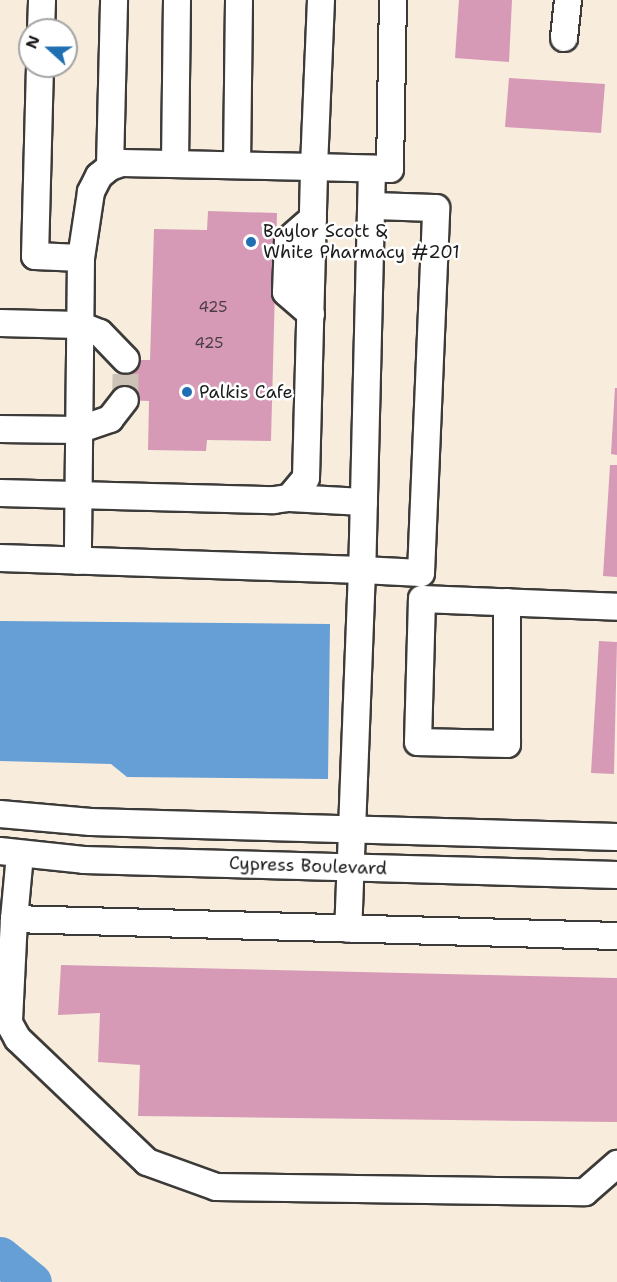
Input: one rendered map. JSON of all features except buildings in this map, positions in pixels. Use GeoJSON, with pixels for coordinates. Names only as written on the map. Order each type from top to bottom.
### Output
{"type":"FeatureCollection","features":[{"type":"Feature","properties":{"kind":"street"},"geometry":{"type":"LineString","coordinates":[[41,18],[42,0]]}},
{"type":"Feature","properties":{"kind":"street"},"geometry":{"type":"LineString","coordinates":[[110,167],[114,0]]}},
{"type":"Feature","properties":{"kind":"street"},"geometry":{"type":"LineString","coordinates":[[175,164],[177,0]]}},
{"type":"Feature","properties":{"kind":"street"},"geometry":{"type":"LineString","coordinates":[[237,165],[239,0]]}},
{"type":"Feature","properties":{"kind":"street"},"geometry":{"type":"LineString","coordinates":[[289,498],[308,473],[314,167],[321,0]]}},
{"type":"Feature","properties":{"kind":"street"},"geometry":{"type":"LineString","coordinates":[[78,561],[81,258],[91,192],[99,176],[110,167],[122,163],[390,169],[393,0]]}},
{"type":"Feature","properties":{"kind":"street"},"geometry":{"type":"LineString","coordinates":[[564,38],[568,0]]}},
{"type":"Feature","properties":{"kind":"street"},"geometry":{"type":"LineString","coordinates":[[40,78],[35,256],[81,258]]}},
{"type":"Feature","properties":{"kind":"street"},"geometry":{"type":"LineString","coordinates":[[348,929],[363,570],[372,169]]}},
{"type":"Feature","properties":{"kind":"street"},"geometry":{"type":"LineString","coordinates":[[372,206],[436,208],[418,742],[507,744],[507,603]]}},
{"type":"Feature","properties":{"kind":"street"},"geometry":{"type":"LineString","coordinates":[[0,323],[79,325],[100,333],[126,360]]}},
{"type":"Feature","properties":{"kind":"street"},"geometry":{"type":"LineString","coordinates":[[0,429],[78,430],[110,419],[125,400]]}},
{"type":"Feature","properties":{"kind":"street"},"geometry":{"type":"LineString","coordinates":[[0,493],[289,498],[364,502]]}},
{"type":"Feature","properties":{"kind":"street"},"geometry":{"type":"LineString","coordinates":[[0,558],[422,573]]}},
{"type":"Feature","properties":{"kind":"street"},"geometry":{"type":"LineString","coordinates":[[422,599],[617,607]]}},
{"type":"Feature","properties":{"kind":"street","name":"Cypress Boulevard"},"geometry":{"type":"LineString","coordinates":[[0,814],[91,822],[617,837]]}},
{"type":"Feature","properties":{"kind":"street"},"geometry":{"type":"LineString","coordinates":[[10,853],[14,919],[9,1023],[18,1040],[147,1162],[216,1187],[585,1192],[617,1164]]}},
{"type":"Feature","properties":{"kind":"street","name":"Cypress Boulevard"},"geometry":{"type":"LineString","coordinates":[[10,853],[84,860],[617,875]]}},
{"type":"Feature","properties":{"kind":"street"},"geometry":{"type":"LineString","coordinates":[[14,919],[617,936]]}},
{"type":"Feature","properties":{"kind":"water"},"geometry":{"type":"Polygon","coordinates":[[[0,621],[330,624],[328,779],[127,777],[111,764],[0,761],[0,621]]]}},
{"type":"Feature","properties":{"kind":"waterway"},"geometry":{"type":"LineString","coordinates":[[0,1256],[32,1282]]}},
{"type":"Feature","properties":{"kind":"tunnel"},"geometry":{"type":"LineString","coordinates":[[125,400],[126,360]]}},
{"type":"Feature","properties":{"kind":"place","name":"Baylor Scott & White Pharmacy #201"},"geometry":{"type":"Point","coordinates":[251,242]}},
{"type":"Feature","properties":{"kind":"place","name":"Palkis Cafe"},"geometry":{"type":"Point","coordinates":[187,392]}}]}
